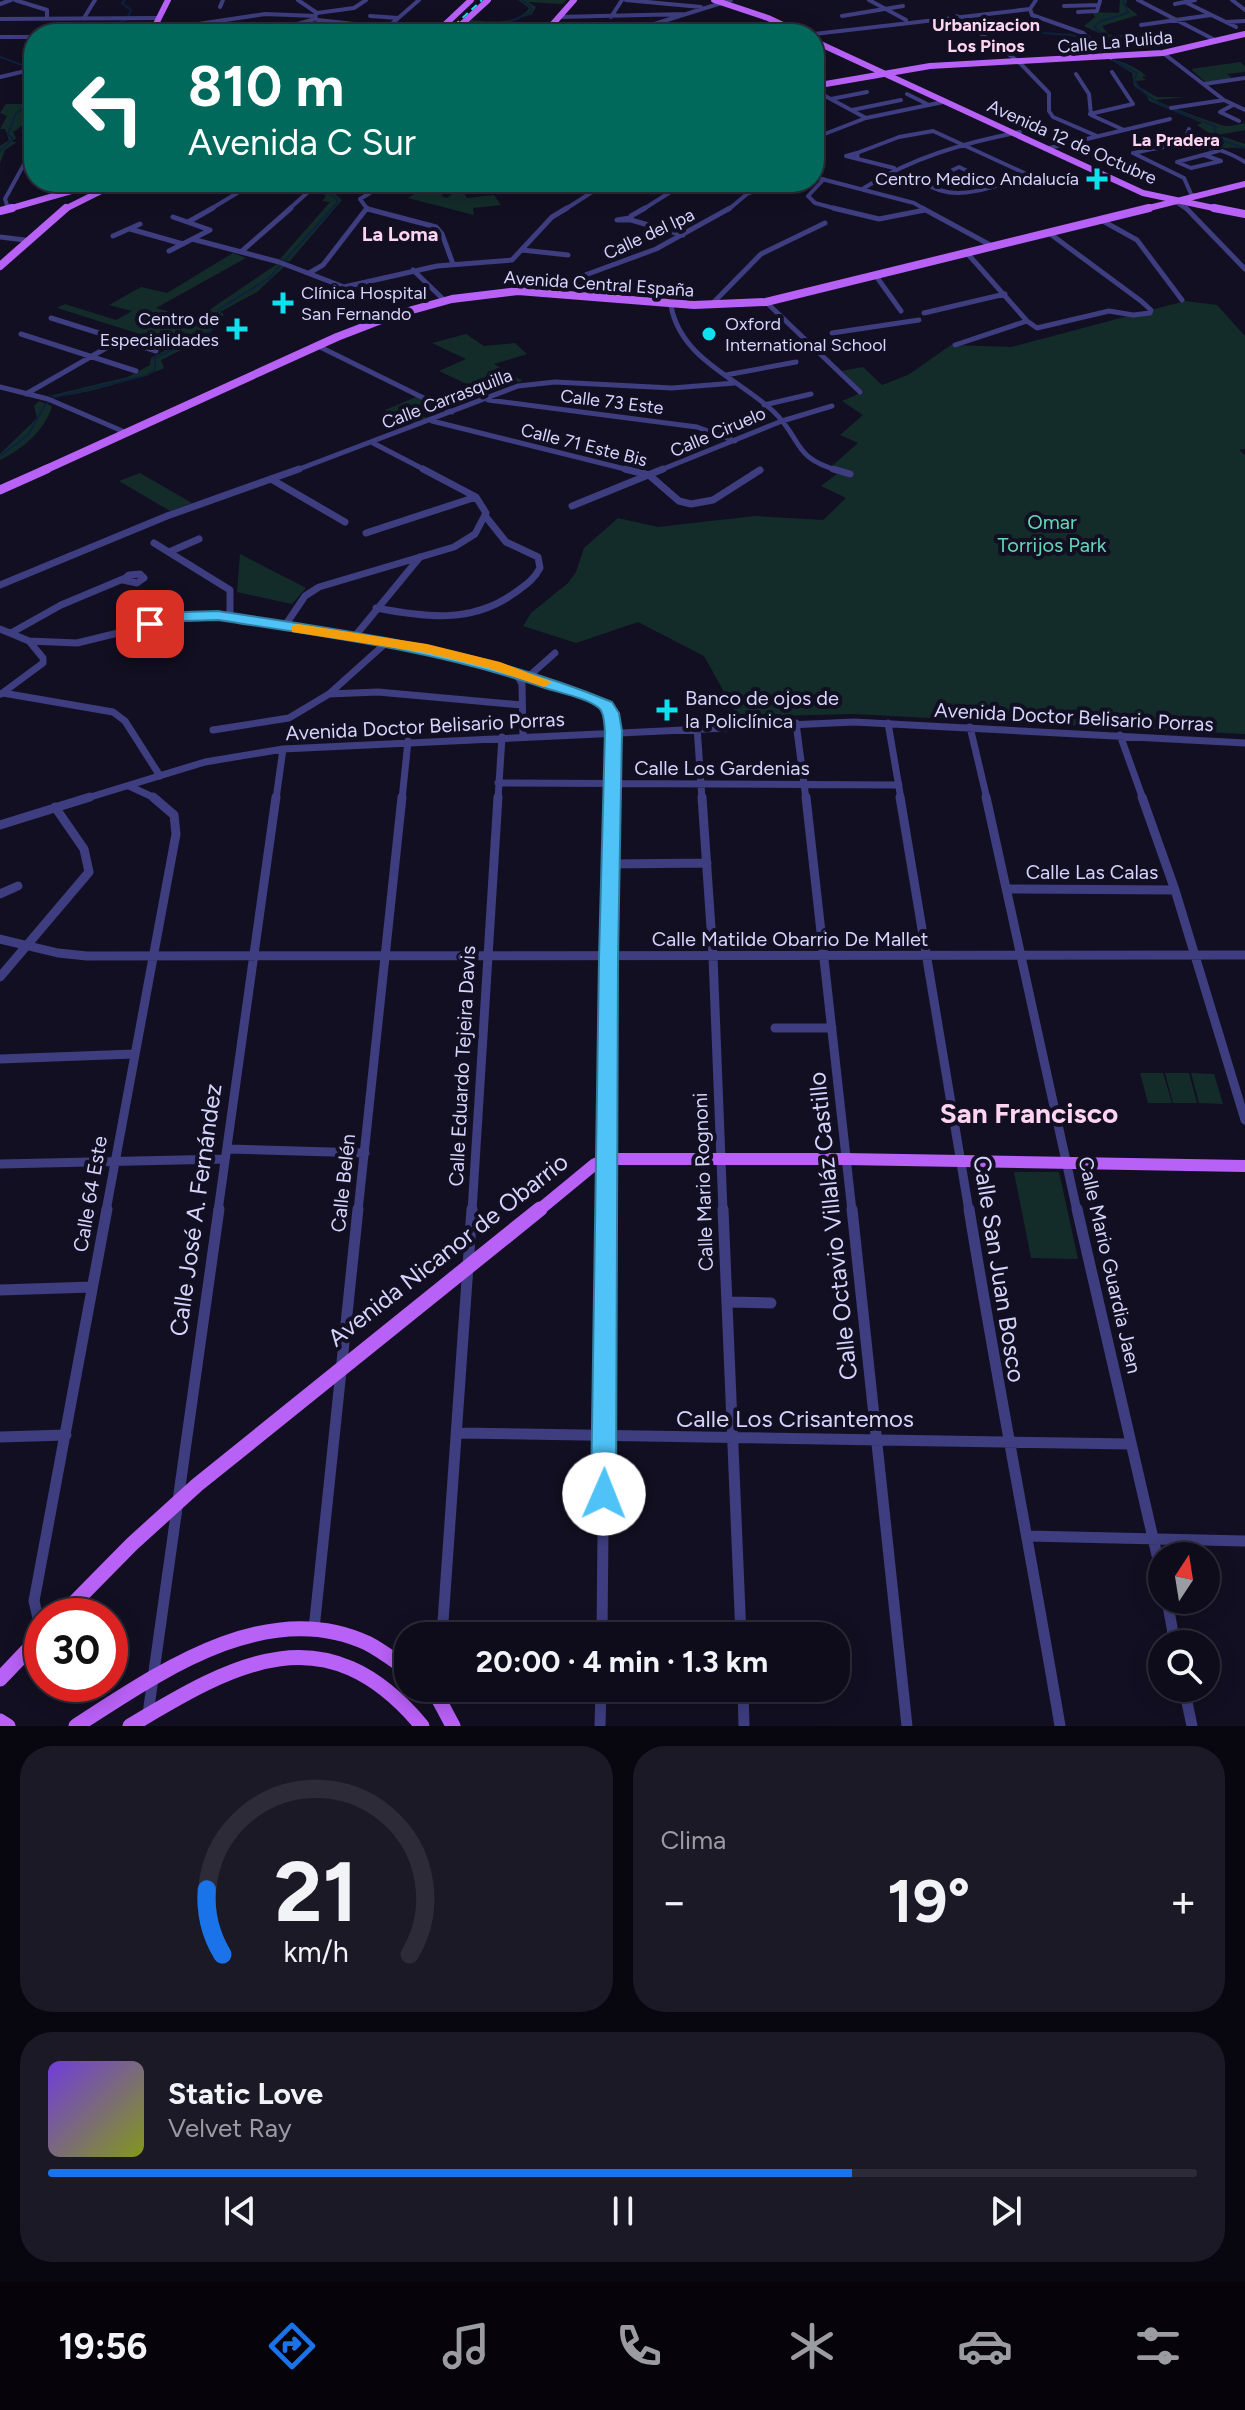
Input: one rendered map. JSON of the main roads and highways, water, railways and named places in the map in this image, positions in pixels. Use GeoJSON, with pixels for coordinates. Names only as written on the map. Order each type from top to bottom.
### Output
{"type":"FeatureCollection","features":[{"type":"Feature","properties":{"kind":"main road"},"geometry":{"type":"LineString","coordinates":[[156,24],[168,0]]}},
{"type":"Feature","properties":{"kind":"main road"},"geometry":{"type":"LineString","coordinates":[[446,24],[471,0]]}},
{"type":"Feature","properties":{"kind":"main road"},"geometry":{"type":"LineString","coordinates":[[462,24],[488,0]]}},
{"type":"Feature","properties":{"kind":"main road"},"geometry":{"type":"LineString","coordinates":[[552,24],[574,0]]}},
{"type":"Feature","properties":{"kind":"main road","name":"Avenida 12 de Octubre"},"geometry":{"type":"LineString","coordinates":[[714,0],[727,1],[786,24]]}},
{"type":"Feature","properties":{"kind":"main road","name":"Calle La Pulida"},"geometry":{"type":"LineString","coordinates":[[824,86],[885,73],[946,65],[1163,53],[1245,34]]}},
{"type":"Feature","properties":{"kind":"main road","name":"Avenida 12 de Octubre"},"geometry":{"type":"LineString","coordinates":[[824,42],[943,102],[992,122]]}},
{"type":"Feature","properties":{"kind":"main road","name":"Avenida 12 de Octubre"},"geometry":{"type":"LineString","coordinates":[[885,73],[1143,193],[1155,195]]}},
{"type":"Feature","properties":{"kind":"main road","name":"Avenida 12 de Octubre"},"geometry":{"type":"LineString","coordinates":[[1048,149],[1176,202]]}},
{"type":"Feature","properties":{"kind":"main road"},"geometry":{"type":"LineString","coordinates":[[1176,202],[1245,184]]}},
{"type":"Feature","properties":{"kind":"main road"},"geometry":{"type":"LineString","coordinates":[[2,208],[57,192]]}},
{"type":"Feature","properties":{"kind":"main road"},"geometry":{"type":"LineString","coordinates":[[50,197],[62,192]]}},
{"type":"Feature","properties":{"kind":"main road"},"geometry":{"type":"LineString","coordinates":[[0,266],[68,202],[74,192]]}},
{"type":"Feature","properties":{"kind":"main road"},"geometry":{"type":"LineString","coordinates":[[68,202],[94,192]]}},
{"type":"Feature","properties":{"kind":"main road"},"geometry":{"type":"LineString","coordinates":[[1140,211],[1148,202],[1143,193]]}},
{"type":"Feature","properties":{"kind":"main road"},"geometry":{"type":"LineString","coordinates":[[1198,196],[1155,195],[1153,207],[1178,207],[1190,211],[1192,207],[1203,206]]}},
{"type":"Feature","properties":{"kind":"main road"},"geometry":{"type":"LineString","coordinates":[[2,208],[50,197],[64,196],[68,202]]}},
{"type":"Feature","properties":{"kind":"main road"},"geometry":{"type":"LineString","coordinates":[[1198,196],[1203,206]]}},
{"type":"Feature","properties":{"kind":"main road"},"geometry":{"type":"LineString","coordinates":[[1176,202],[1245,214]]}},
{"type":"Feature","properties":{"kind":"main road","name":"Avenida Central España"},"geometry":{"type":"LineString","coordinates":[[0,490],[318,346],[387,316],[427,303],[464,296],[539,292],[671,306],[709,307],[766,302],[1176,202]]}},
{"type":"Feature","properties":{"kind":"main road"},"geometry":{"type":"LineString","coordinates":[[562,294],[564,284]]}},
{"type":"Feature","properties":{"kind":"main road"},"geometry":{"type":"LineString","coordinates":[[427,303],[434,298],[435,292],[464,296]]}},
{"type":"Feature","properties":{"kind":"main road"},"geometry":{"type":"LineString","coordinates":[[109,440],[115,434],[113,427]]}},
{"type":"Feature","properties":{"kind":"main road","name":"Avenida Nicanor de Obarrio"},"geometry":{"type":"LineString","coordinates":[[79,1598],[176,1504],[343,1364],[595,1164],[608,1159],[846,1159],[1245,1166]]}},
{"type":"Feature","properties":{"kind":"main road"},"geometry":{"type":"LineString","coordinates":[[76,1726],[204,1651],[250,1634],[286,1627],[314,1629],[347,1636],[394,1658]]}},
{"type":"Feature","properties":{"kind":"main road"},"geometry":{"type":"LineString","coordinates":[[0,1679],[24,1654]]}},
{"type":"Feature","properties":{"kind":"main road"},"geometry":{"type":"LineString","coordinates":[[130,1726],[201,1684],[266,1657],[313,1656],[377,1680],[422,1726]]}},
{"type":"Feature","properties":{"kind":"main road"},"geometry":{"type":"LineString","coordinates":[[440,1702],[453,1726]]}},
{"type":"Feature","properties":{"kind":"main road"},"geometry":{"type":"LineString","coordinates":[[0,1721],[8,1726]]}},
{"type":"Feature","properties":{"kind":"waterway"},"geometry":{"type":"LineString","coordinates":[[116,24],[127,19],[131,10],[122,3],[125,0]]}},
{"type":"Feature","properties":{"kind":"waterway"},"geometry":{"type":"LineString","coordinates":[[505,24],[531,12],[531,7],[522,0]]}},
{"type":"Feature","properties":{"kind":"waterway"},"geometry":{"type":"LineString","coordinates":[[1123,0],[1128,13],[1101,21],[1094,27],[1105,36],[1121,42],[1114,53],[1115,61],[1137,73],[1134,80],[1149,97],[1216,127],[1214,130],[1221,140],[1245,148]]}},
{"type":"Feature","properties":{"kind":"waterway"},"geometry":{"type":"LineString","coordinates":[[1002,30],[1071,35],[1090,41]]}},
{"type":"Feature","properties":{"kind":"waterway"},"geometry":{"type":"LineString","coordinates":[[1101,43],[1116,46]]}},
{"type":"Feature","properties":{"kind":"waterway"},"geometry":{"type":"LineString","coordinates":[[0,57],[24,66]]}},
{"type":"Feature","properties":{"kind":"waterway"},"geometry":{"type":"LineString","coordinates":[[0,151],[13,139],[8,134],[16,113],[24,109]]}},
{"type":"Feature","properties":{"kind":"waterway"},"geometry":{"type":"LineString","coordinates":[[0,456],[28,435],[45,405],[55,397],[147,375],[155,370],[155,358],[211,331],[219,309],[269,278],[337,203],[337,199],[326,192]]}},
{"type":"Feature","properties":{"kind":"railway"},"geometry":{"type":"LineString","coordinates":[[456,24],[482,0]]}},
{"type":"Feature","properties":{"kind":"place","name":"Centro Medico Andalucía"},"geometry":{"type":"Point","coordinates":[1097,179]}},
{"type":"Feature","properties":{"kind":"place","name":"Clínica Hospital San Fernando"},"geometry":{"type":"Point","coordinates":[283,303]}},
{"type":"Feature","properties":{"kind":"place","name":"Centro de Especialidades"},"geometry":{"type":"Point","coordinates":[237,329]}},
{"type":"Feature","properties":{"kind":"place","name":"Oxford International School"},"geometry":{"type":"Point","coordinates":[709,334]}},
{"type":"Feature","properties":{"kind":"place","name":"Banco de ojos de la Policlínica"},"geometry":{"type":"Point","coordinates":[667,710]}},
{"type":"Feature","properties":{"kind":"district","name":"Urbanizacion Los Pinos"},"geometry":{"type":"Point","coordinates":[986,35]}},
{"type":"Feature","properties":{"kind":"district","name":"La Pradera"},"geometry":{"type":"Point","coordinates":[1176,140]}},
{"type":"Feature","properties":{"kind":"district","name":"La Loma"},"geometry":{"type":"Point","coordinates":[400,234]}},
{"type":"Feature","properties":{"kind":"district","name":"San Francisco"},"geometry":{"type":"Point","coordinates":[1029,1113]}},
{"type":"Feature","properties":{"kind":"park label","name":"Omar Torrijos Park"},"geometry":{"type":"Point","coordinates":[1052,534]}}]}
